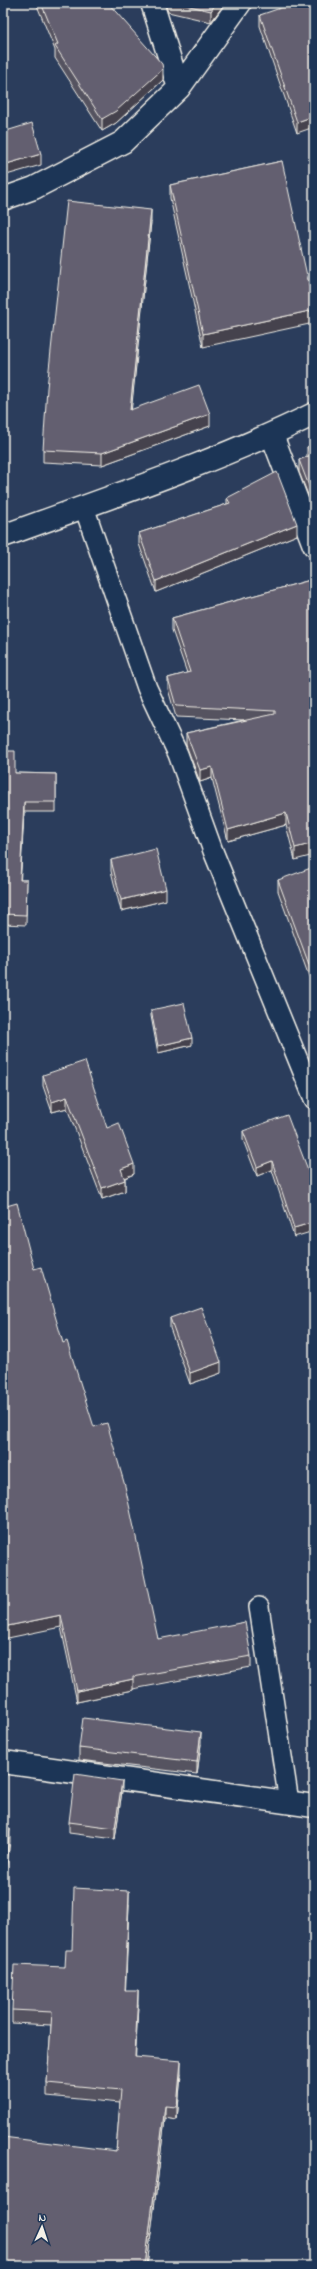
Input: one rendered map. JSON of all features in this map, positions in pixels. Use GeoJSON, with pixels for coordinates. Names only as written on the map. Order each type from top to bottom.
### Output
{"type":"FeatureCollection","features":[{"type":"Feature","properties":{"kind":"street"},"geometry":{"type":"LineString","coordinates":[[152,3],[179,88]]}},
{"type":"Feature","properties":{"kind":"street"},"geometry":{"type":"LineString","coordinates":[[3,199],[34,188],[123,142],[179,88],[240,3]]}},
{"type":"Feature","properties":{"kind":"street"},"geometry":{"type":"LineString","coordinates":[[3,536],[84,507],[272,434],[314,414]]}},
{"type":"Feature","properties":{"kind":"street"},"geometry":{"type":"LineString","coordinates":[[272,434],[314,544]]}},
{"type":"Feature","properties":{"kind":"street"},"geometry":{"type":"LineString","coordinates":[[3,1762],[314,1806]]}},
{"type":"Feature","properties":{"kind":"lane"},"geometry":{"type":"LineString","coordinates":[[84,507],[147,688],[178,754],[213,851],[314,1099]]}},
{"type":"Feature","properties":{"kind":"lane"},"geometry":{"type":"LineString","coordinates":[[259,1607],[289,1802]]}},
{"type":"Feature","properties":{"kind":"building"},"geometry":{"type":"Polygon","coordinates":[[[41,3],[108,3],[162,64],[163,69],[116,111],[102,119],[55,46],[58,44],[41,3]]]}},
{"type":"Feature","properties":{"kind":"building"},"geometry":{"type":"Polygon","coordinates":[[[177,3],[216,3],[211,11],[177,3]]]}},
{"type":"Feature","properties":{"kind":"building"},"geometry":{"type":"Polygon","coordinates":[[[295,3],[314,3],[314,116],[297,122],[260,15],[295,3]]]}},
{"type":"Feature","properties":{"kind":"building"},"geometry":{"type":"Polygon","coordinates":[[[32,123],[41,154],[3,165],[3,132],[32,123]]]}},
{"type":"Feature","properties":{"kind":"building"},"geometry":{"type":"Polygon","coordinates":[[[282,161],[314,310],[203,334],[170,185],[282,161]]]}},
{"type":"Feature","properties":{"kind":"building"},"geometry":{"type":"Polygon","coordinates":[[[67,201],[151,210],[130,410],[199,385],[210,414],[102,453],[43,450],[47,388],[67,201]]]}},
{"type":"Feature","properties":{"kind":"building"},"geometry":{"type":"Polygon","coordinates":[[[314,444],[314,499],[299,460],[311,455],[307,447],[314,444]]]}},
{"type":"Feature","properties":{"kind":"building"},"geometry":{"type":"Polygon","coordinates":[[[277,472],[297,524],[156,581],[139,533],[230,503],[227,498],[277,472]]]}},
{"type":"Feature","properties":{"kind":"building"},"geometry":{"type":"Polygon","coordinates":[[[314,579],[314,843],[295,848],[286,813],[228,830],[212,767],[200,770],[186,733],[275,714],[275,711],[176,706],[168,678],[190,672],[172,618],[314,579]]]}},
{"type":"Feature","properties":{"kind":"building"},"geometry":{"type":"Polygon","coordinates":[[[3,751],[15,751],[15,773],[56,774],[56,802],[24,802],[20,880],[27,880],[26,915],[3,914],[3,751]]]}},
{"type":"Feature","properties":{"kind":"building"},"geometry":{"type":"Polygon","coordinates":[[[156,849],[166,889],[121,900],[111,860],[156,849]]]}},
{"type":"Feature","properties":{"kind":"building"},"geometry":{"type":"Polygon","coordinates":[[[311,868],[314,875],[314,969],[311,970],[278,880],[311,868]]]}},
{"type":"Feature","properties":{"kind":"building"},"geometry":{"type":"Polygon","coordinates":[[[184,1003],[192,1038],[158,1046],[151,1010],[184,1003]]]}},
{"type":"Feature","properties":{"kind":"building"},"geometry":{"type":"Polygon","coordinates":[[[85,1061],[107,1128],[119,1123],[134,1164],[121,1169],[125,1180],[102,1188],[67,1097],[52,1102],[43,1075],[85,1061]]]}},
{"type":"Feature","properties":{"kind":"building"},"geometry":{"type":"Polygon","coordinates":[[[287,1115],[310,1175],[314,1174],[314,1222],[294,1228],[272,1161],[257,1167],[243,1131],[287,1115]]]}},
{"type":"Feature","properties":{"kind":"building"},"geometry":{"type":"Polygon","coordinates":[[[17,1203],[34,1269],[41,1267],[63,1343],[67,1341],[94,1427],[107,1423],[125,1486],[158,1639],[245,1622],[251,1656],[133,1677],[133,1679],[77,1691],[61,1615],[3,1627],[3,1207],[17,1203]]]}},
{"type":"Feature","properties":{"kind":"building"},"geometry":{"type":"Polygon","coordinates":[[[201,1307],[221,1362],[190,1373],[170,1318],[201,1307]]]}},
{"type":"Feature","properties":{"kind":"building"},"geometry":{"type":"Polygon","coordinates":[[[83,1718],[201,1732],[197,1762],[79,1748],[83,1718]]]}},
{"type":"Feature","properties":{"kind":"building"},"geometry":{"type":"Polygon","coordinates":[[[75,1774],[122,1781],[115,1828],[69,1822],[75,1774]]]}},
{"type":"Feature","properties":{"kind":"building"},"geometry":{"type":"Polygon","coordinates":[[[3,1828],[10,1829],[3,1883],[3,1828]]]}},
{"type":"Feature","properties":{"kind":"building"},"geometry":{"type":"Polygon","coordinates":[[[74,1888],[129,1891],[125,1991],[138,1991],[135,2057],[181,2061],[177,2107],[165,2106],[145,2266],[3,2266],[3,2137],[116,2151],[121,2090],[47,2083],[52,2012],[12,2010],[14,1965],[65,1967],[66,1950],[72,1950],[74,1888]]]}}]}
